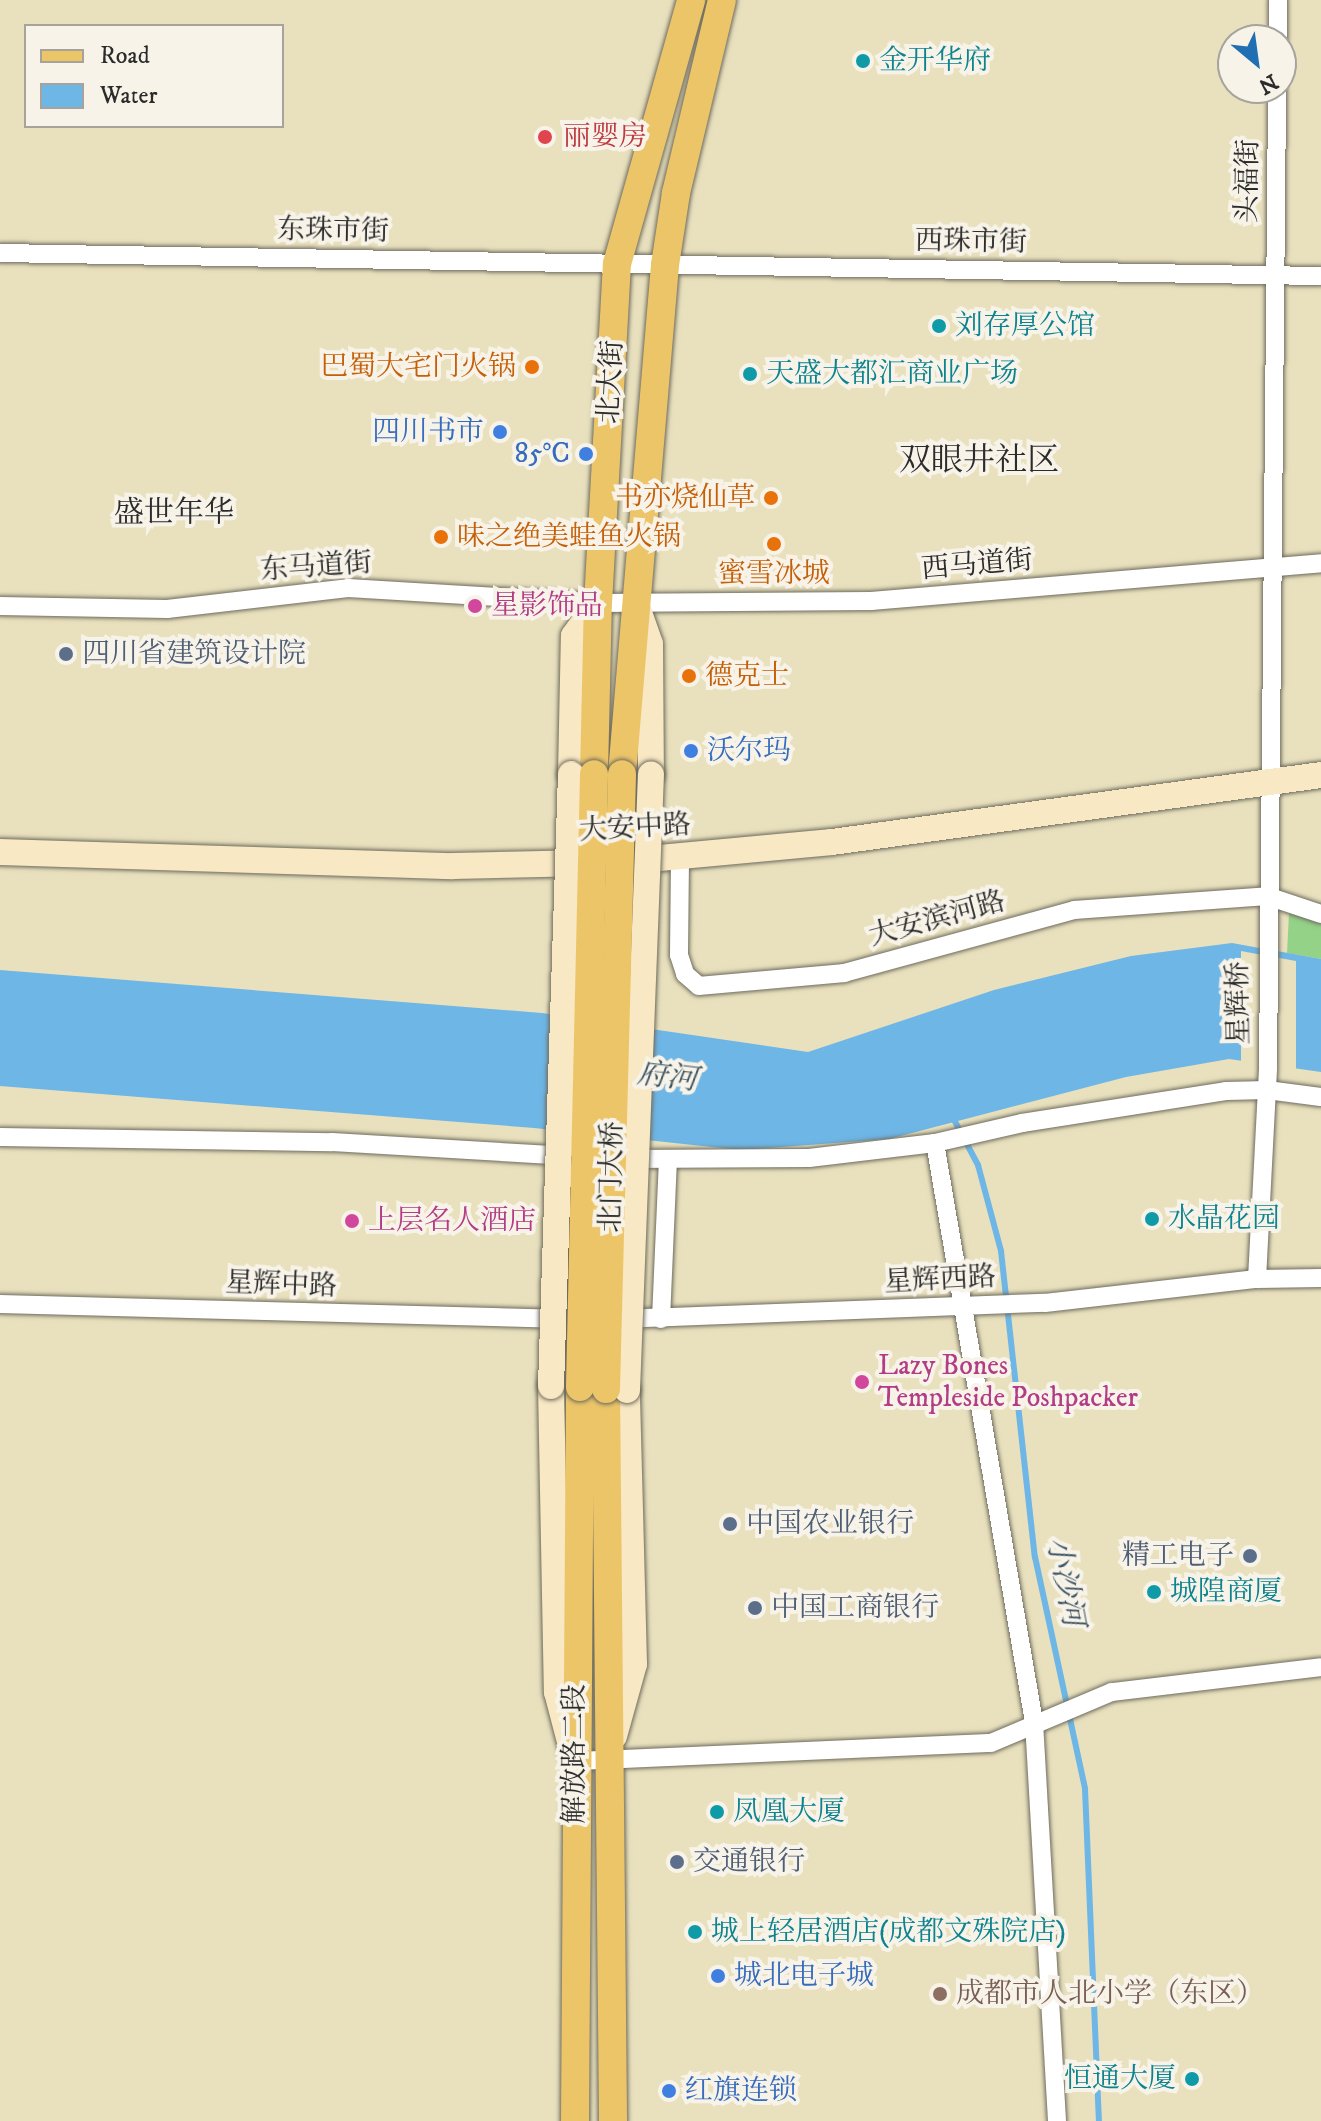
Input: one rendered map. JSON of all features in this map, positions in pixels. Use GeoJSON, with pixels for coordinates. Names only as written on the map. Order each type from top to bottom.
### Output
{"type":"FeatureCollection","features":[{"type":"Feature","properties":{"kind":"main road","name":"北大街"},"geometry":{"type":"LineString","coordinates":[[582,774],[598,603],[617,264],[691,0]]}},
{"type":"Feature","properties":{"kind":"main road","name":"北大街"},"geometry":{"type":"LineString","coordinates":[[622,774],[665,265],[676,193],[722,0]]}},
{"type":"Feature","properties":{"kind":"main road","name":"北门大桥"},"geometry":{"type":"LineString","coordinates":[[582,774],[604,1389]]}},
{"type":"Feature","properties":{"kind":"main road","name":"北门大桥"},"geometry":{"type":"LineString","coordinates":[[604,1389],[622,774]]}},
{"type":"Feature","properties":{"kind":"main road","name":"解放路二段"},"geometry":{"type":"LineString","coordinates":[[575,2121],[575,1761],[604,1389]]}},
{"type":"Feature","properties":{"kind":"main road","name":"解放路二段"},"geometry":{"type":"LineString","coordinates":[[604,1389],[613,2121]]}},
{"type":"Feature","properties":{"kind":"street"},"geometry":{"type":"LineString","coordinates":[[1278,0],[1278,24]]}},
{"type":"Feature","properties":{"kind":"street","name":"头福街"},"geometry":{"type":"LineString","coordinates":[[1271,569],[1277,104]]}},
{"type":"Feature","properties":{"kind":"street","name":"东珠市街"},"geometry":{"type":"LineString","coordinates":[[0,253],[665,265]]}},
{"type":"Feature","properties":{"kind":"street","name":"西珠市街"},"geometry":{"type":"LineString","coordinates":[[665,265],[1321,276]]}},
{"type":"Feature","properties":{"kind":"street","name":"西马道街"},"geometry":{"type":"LineString","coordinates":[[636,603],[871,601],[1321,563]]}},
{"type":"Feature","properties":{"kind":"street","name":"星辉桥"},"geometry":{"type":"LineString","coordinates":[[1257,1279],[1268,1069],[1266,936],[1271,569]]}},
{"type":"Feature","properties":{"kind":"street","name":"东马道街"},"geometry":{"type":"LineString","coordinates":[[0,606],[167,609],[348,588],[636,603]]}},
{"type":"Feature","properties":{"kind":"street"},"geometry":{"type":"LineString","coordinates":[[604,1389],[651,774],[650,644],[636,603]]}},
{"type":"Feature","properties":{"kind":"street"},"geometry":{"type":"LineString","coordinates":[[582,774],[551,1386],[557,1692],[575,1761],[607,1763],[991,1743],[1112,1692],[1321,1667]]}},
{"type":"Feature","properties":{"kind":"street","name":"大安中路"},"geometry":{"type":"LineString","coordinates":[[0,852],[453,866],[680,858],[1321,775]]}},
{"type":"Feature","properties":{"kind":"street","name":"大安滨河路"},"geometry":{"type":"LineString","coordinates":[[680,858],[679,955],[685,974],[699,986],[844,973],[1074,910],[1267,896],[1321,914]]}},
{"type":"Feature","properties":{"kind":"street"},"geometry":{"type":"LineString","coordinates":[[0,1137],[332,1142],[668,1161],[809,1158],[943,1141],[1136,1104],[1267,1090],[1321,1097]]}},
{"type":"Feature","properties":{"kind":"street"},"geometry":{"type":"LineString","coordinates":[[943,1141],[1042,1720],[1057,2121]]}},
{"type":"Feature","properties":{"kind":"street"},"geometry":{"type":"LineString","coordinates":[[661,1319],[668,1161]]}},
{"type":"Feature","properties":{"kind":"street","name":"星辉西路"},"geometry":{"type":"LineString","coordinates":[[561,1319],[661,1319],[972,1307],[1045,1303],[1257,1279],[1321,1278]]}},
{"type":"Feature","properties":{"kind":"street","name":"星辉中路"},"geometry":{"type":"LineString","coordinates":[[0,1304],[561,1319]]}},
{"type":"Feature","properties":{"kind":"green space"},"geometry":{"type":"Polygon","coordinates":[[[1289,913],[1321,923],[1321,959],[1287,953],[1289,913]]]}},
{"type":"Feature","properties":{"kind":"water","name":"府河"},"geometry":{"type":"Polygon","coordinates":[[[1232,943],[1321,959],[1321,1072],[1229,1059],[1126,1077],[889,1139],[740,1150],[534,1128],[0,1086],[0,970],[542,1013],[808,1052],[994,990],[1131,956],[1232,943]]]}},
{"type":"Feature","properties":{"kind":"pier"},"geometry":{"type":"Polygon","coordinates":[[[1241,951],[1296,961],[1296,1072],[1241,1065],[1241,951]]]}},
{"type":"Feature","properties":{"kind":"waterway","name":"小沙河"},"geometry":{"type":"LineString","coordinates":[[951,1114],[978,1165],[1001,1251],[1035,1557],[1085,1789],[1099,2121]]}},
{"type":"Feature","properties":{"kind":"place","name":"金开华府"},"geometry":{"type":"Point","coordinates":[863,61]}},
{"type":"Feature","properties":{"kind":"place","name":"丽婴房"},"geometry":{"type":"Point","coordinates":[545,137]}},
{"type":"Feature","properties":{"kind":"place","name":"刘存厚公馆"},"geometry":{"type":"Point","coordinates":[939,326]}},
{"type":"Feature","properties":{"kind":"place","name":"巴蜀大宅门火锅"},"geometry":{"type":"Point","coordinates":[532,367]}},
{"type":"Feature","properties":{"kind":"place","name":"天盛大都汇商业广场"},"geometry":{"type":"Point","coordinates":[750,374]}},
{"type":"Feature","properties":{"kind":"place","name":"四川书市"},"geometry":{"type":"Point","coordinates":[500,432]}},
{"type":"Feature","properties":{"kind":"place","name":"85°C"},"geometry":{"type":"Point","coordinates":[586,454]}},
{"type":"Feature","properties":{"kind":"place","name":"书亦烧仙草"},"geometry":{"type":"Point","coordinates":[771,498]}},
{"type":"Feature","properties":{"kind":"place","name":"味之绝美蛙鱼火锅"},"geometry":{"type":"Point","coordinates":[441,537]}},
{"type":"Feature","properties":{"kind":"place","name":"蜜雪冰城"},"geometry":{"type":"Point","coordinates":[774,544]}},
{"type":"Feature","properties":{"kind":"place","name":"星影饰品"},"geometry":{"type":"Point","coordinates":[475,606]}},
{"type":"Feature","properties":{"kind":"place","name":"四川省建筑设计院"},"geometry":{"type":"Point","coordinates":[66,654]}},
{"type":"Feature","properties":{"kind":"place","name":"德克士"},"geometry":{"type":"Point","coordinates":[689,676]}},
{"type":"Feature","properties":{"kind":"place","name":"沃尔玛"},"geometry":{"type":"Point","coordinates":[691,751]}},
{"type":"Feature","properties":{"kind":"place","name":"水晶花园"},"geometry":{"type":"Point","coordinates":[1152,1219]}},
{"type":"Feature","properties":{"kind":"place","name":"上层名人酒店"},"geometry":{"type":"Point","coordinates":[352,1221]}},
{"type":"Feature","properties":{"kind":"place","name":"Lazy Bones Templeside Poshpacker"},"geometry":{"type":"Point","coordinates":[862,1382]}},
{"type":"Feature","properties":{"kind":"place","name":"中国农业银行"},"geometry":{"type":"Point","coordinates":[730,1524]}},
{"type":"Feature","properties":{"kind":"place","name":"精工电子"},"geometry":{"type":"Point","coordinates":[1250,1556]}},
{"type":"Feature","properties":{"kind":"place","name":"城隍商厦"},"geometry":{"type":"Point","coordinates":[1154,1592]}},
{"type":"Feature","properties":{"kind":"place","name":"中国工商银行"},"geometry":{"type":"Point","coordinates":[755,1608]}},
{"type":"Feature","properties":{"kind":"place","name":"凤凰大厦"},"geometry":{"type":"Point","coordinates":[717,1812]}},
{"type":"Feature","properties":{"kind":"place","name":"交通银行"},"geometry":{"type":"Point","coordinates":[677,1862]}},
{"type":"Feature","properties":{"kind":"place","name":"城上轻居酒店(成都文殊院店)"},"geometry":{"type":"Point","coordinates":[695,1932]}},
{"type":"Feature","properties":{"kind":"place","name":"城北电子城"},"geometry":{"type":"Point","coordinates":[718,1976]}},
{"type":"Feature","properties":{"kind":"place","name":"成都市人北小学（东区）"},"geometry":{"type":"Point","coordinates":[940,1994]}},
{"type":"Feature","properties":{"kind":"place","name":"恒通大厦"},"geometry":{"type":"Point","coordinates":[1192,2079]}},
{"type":"Feature","properties":{"kind":"place","name":"红旗连锁"},"geometry":{"type":"Point","coordinates":[669,2091]}},
{"type":"Feature","properties":{"kind":"district","name":"双眼井社区"},"geometry":{"type":"Point","coordinates":[979,461]}},
{"type":"Feature","properties":{"kind":"district","name":"盛世年华"},"geometry":{"type":"Point","coordinates":[174,514]}}]}
